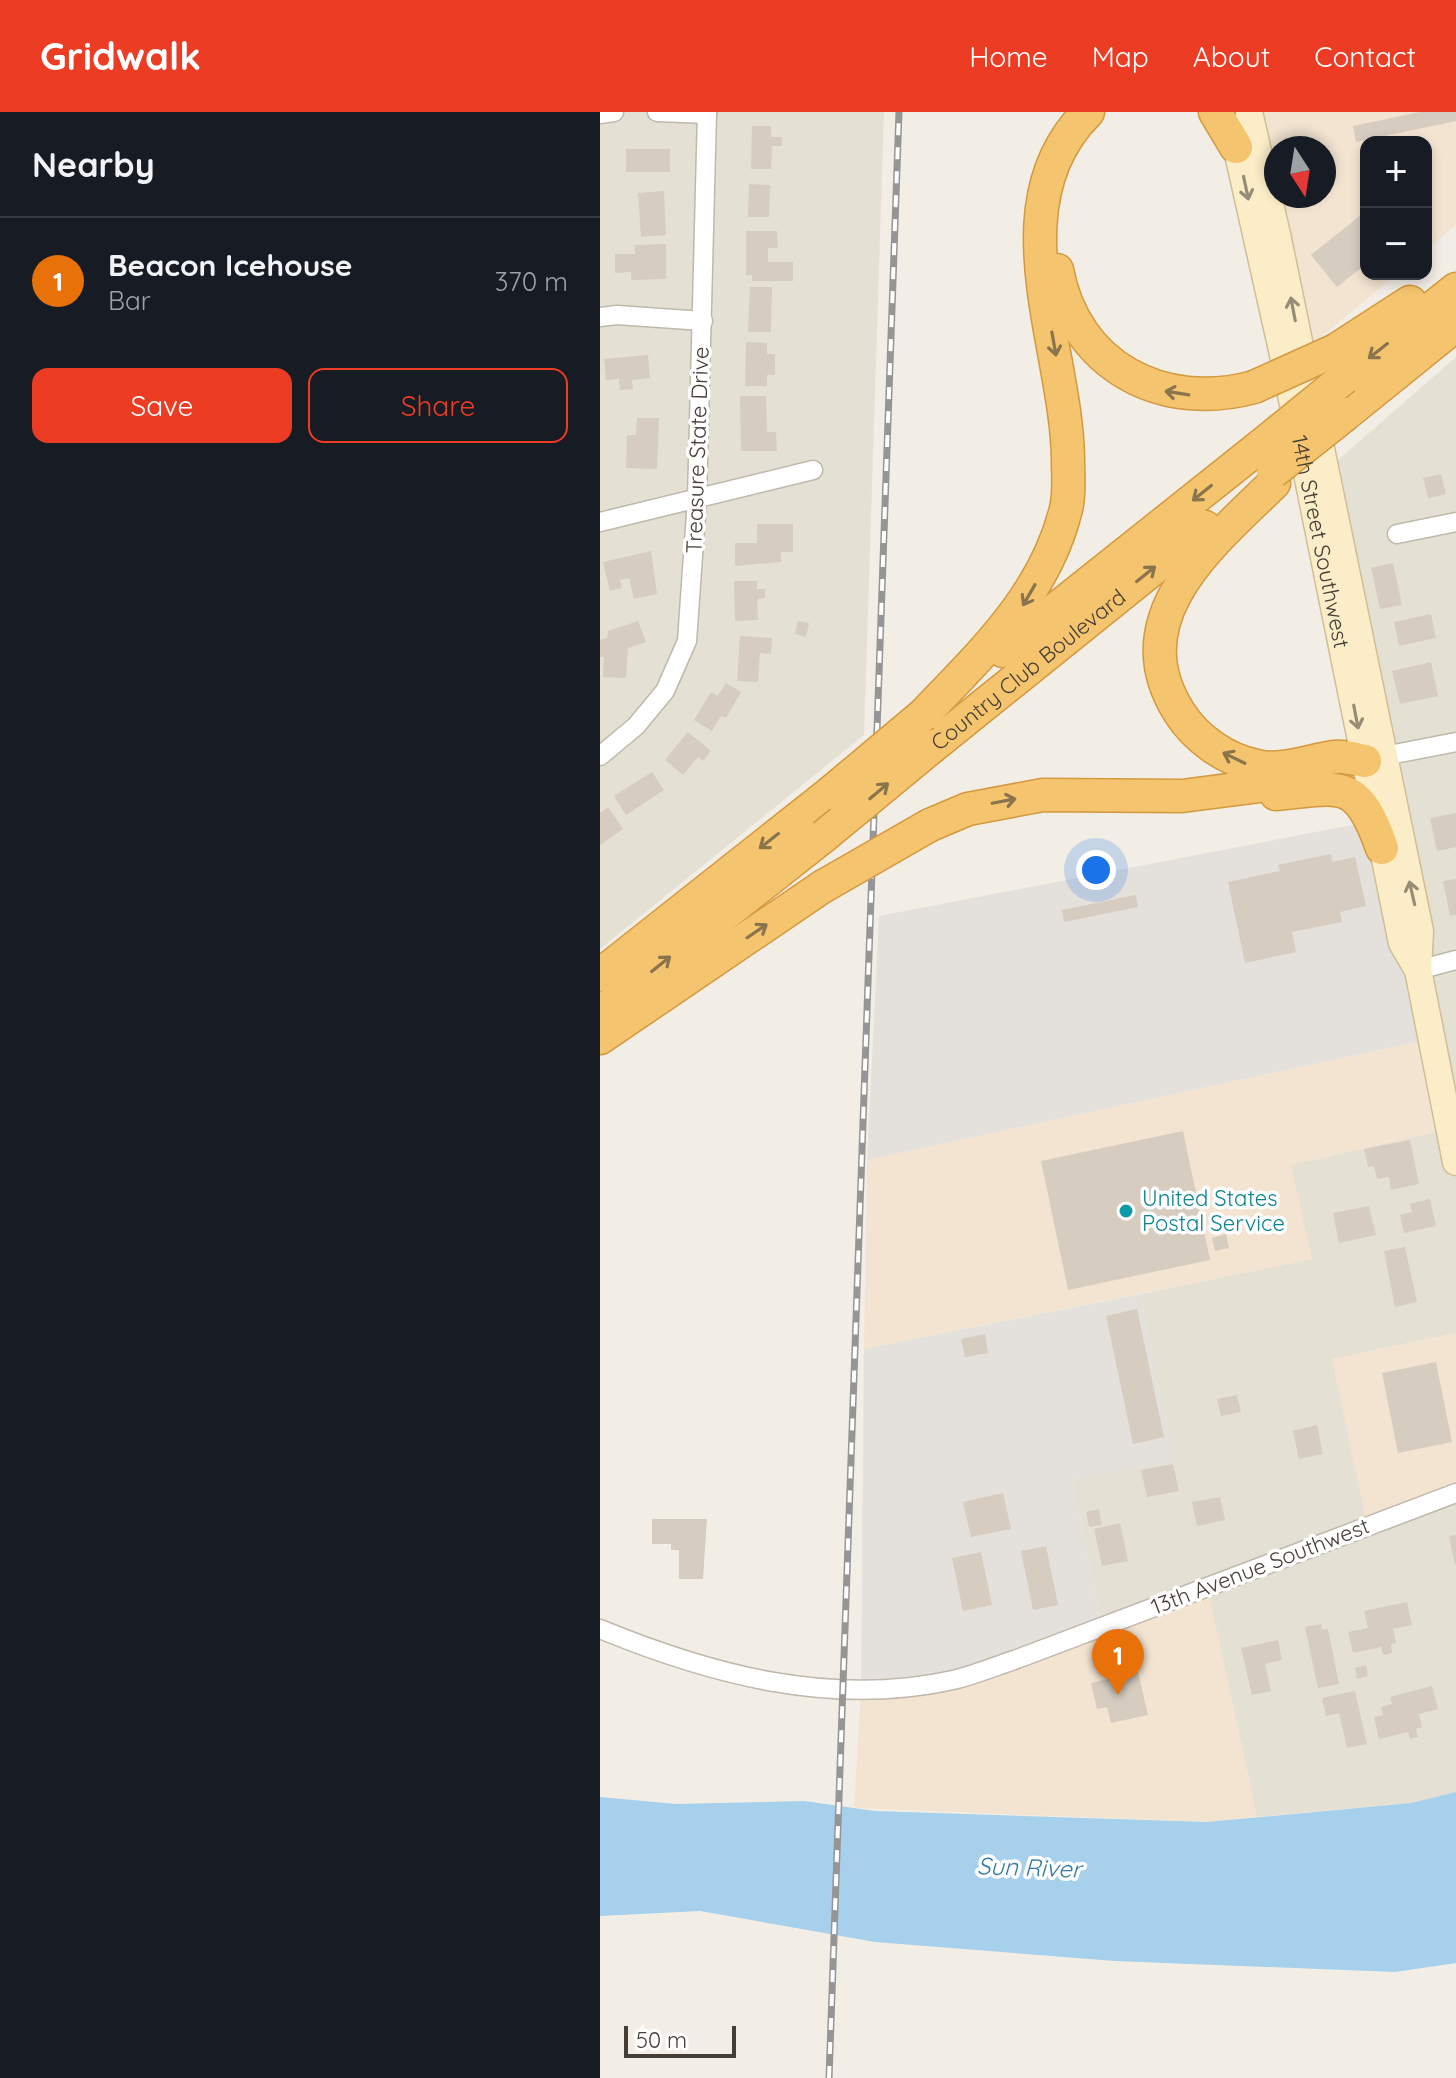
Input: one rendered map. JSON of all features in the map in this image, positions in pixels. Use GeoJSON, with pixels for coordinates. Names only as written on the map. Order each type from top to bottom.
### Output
{"type":"FeatureCollection","features":[{"type":"Feature","properties":{"kind":"highway"},"geometry":{"type":"LineString","coordinates":[[923,715],[1022,607],[1046,561],[1066,508],[1066,417],[1043,270],[1040,210],[1061,149],[1088,112]]}},
{"type":"Feature","properties":{"kind":"highway"},"geometry":{"type":"LineString","coordinates":[[1108,112],[1072,156],[1054,210],[1054,251],[1059,277],[1077,322],[1111,364],[1161,390],[1206,395],[1254,387],[1309,365],[1340,364],[1456,272]]}},
{"type":"Feature","properties":{"kind":"highway"},"geometry":{"type":"LineString","coordinates":[[1215,112],[1236,147]]}},
{"type":"Feature","properties":{"kind":"highway","name":"Country Club Boulevard"},"geometry":{"type":"LineString","coordinates":[[600,1013],[824,836],[1270,466],[1340,364],[1456,289]]}},
{"type":"Feature","properties":{"kind":"highway","name":"Country Club Boulevard"},"geometry":{"type":"LineString","coordinates":[[600,975],[830,793],[923,715],[1338,420],[1456,325]]}},
{"type":"Feature","properties":{"kind":"highway"},"geometry":{"type":"LineString","coordinates":[[1270,466],[1189,568],[1176,591],[1161,645],[1161,669],[1170,698],[1201,739],[1242,762],[1281,768],[1337,757],[1374,758]]}},
{"type":"Feature","properties":{"kind":"highway"},"geometry":{"type":"LineString","coordinates":[[600,1038],[822,887],[930,825],[968,809],[1043,795],[1182,796],[1229,791],[1341,772],[1374,758]]}},
{"type":"Feature","properties":{"kind":"highway"},"geometry":{"type":"LineString","coordinates":[[1229,791],[1266,795],[1337,787],[1362,804],[1382,848]]}},
{"type":"Feature","properties":{"kind":"street"},"geometry":{"type":"LineString","coordinates":[[600,114],[614,112]]}},
{"type":"Feature","properties":{"kind":"street"},"geometry":{"type":"LineString","coordinates":[[657,112],[707,113]]}},
{"type":"Feature","properties":{"kind":"street","name":"14th Street Southwest"},"geometry":{"type":"LineString","coordinates":[[1229,112],[1374,758],[1420,931],[1418,970],[1456,1162]]}},
{"type":"Feature","properties":{"kind":"street","name":"14th Street Southwest"},"geometry":{"type":"LineString","coordinates":[[1249,112],[1272,208],[1374,758],[1382,848],[1402,943],[1418,970]]}},
{"type":"Feature","properties":{"kind":"street","name":"Treasure State Drive"},"geometry":{"type":"LineString","coordinates":[[600,756],[636,726],[665,691],[687,641],[697,499],[707,113]]}},
{"type":"Feature","properties":{"kind":"street"},"geometry":{"type":"LineString","coordinates":[[600,317],[617,315],[703,321]]}},
{"type":"Feature","properties":{"kind":"street"},"geometry":{"type":"LineString","coordinates":[[600,522],[813,470]]}},
{"type":"Feature","properties":{"kind":"street"},"geometry":{"type":"LineString","coordinates":[[1397,534],[1456,522]]}},
{"type":"Feature","properties":{"kind":"street"},"geometry":{"type":"LineString","coordinates":[[1374,758],[1456,742]]}},
{"type":"Feature","properties":{"kind":"street"},"geometry":{"type":"LineString","coordinates":[[1418,970],[1456,960]]}},
{"type":"Feature","properties":{"kind":"street","name":"13th Avenue Southwest"},"geometry":{"type":"LineString","coordinates":[[600,1629],[676,1660],[751,1680],[882,1690],[953,1680],[1017,1659],[1456,1493]]}},
{"type":"Feature","properties":{"kind":"shaded area"},"geometry":{"type":"Polygon","coordinates":[[[600,112],[884,112],[864,735],[600,949],[600,112]]]}},
{"type":"Feature","properties":{"kind":"shaded area"},"geometry":{"type":"Polygon","coordinates":[[[1249,112],[1456,112],[1456,225],[1432,245],[1432,136],[1360,136],[1360,280],[1390,280],[1302,353],[1270,208],[1336,208],[1336,136],[1264,136],[1264,180],[1249,112]]]}},
{"type":"Feature","properties":{"kind":"shaded area"},"geometry":{"type":"Polygon","coordinates":[[[1456,357],[1456,1333],[1333,1359],[1456,1493],[1456,1792],[1411,1803],[1257,1817],[1207,1587],[1102,1627],[1072,1480],[1174,1459],[1140,1294],[1312,1259],[1290,1165],[1449,1129],[1330,467],[1456,357]]]}},
{"type":"Feature","properties":{"kind":"shaded area"},"geometry":{"type":"Polygon","coordinates":[[[1373,821],[1431,1039],[867,1160],[879,916],[1373,821]]]}},
{"type":"Feature","properties":{"kind":"shaded area"},"geometry":{"type":"Polygon","coordinates":[[[1431,1039],[1449,1129],[1291,1165],[1312,1259],[864,1349],[867,1160],[1431,1039]]]}},
{"type":"Feature","properties":{"kind":"shaded area"},"geometry":{"type":"Polygon","coordinates":[[[1140,1294],[1175,1460],[1072,1480],[1102,1627],[1017,1659],[861,1689],[864,1349],[1140,1294]]]}},
{"type":"Feature","properties":{"kind":"shaded area"},"geometry":{"type":"Polygon","coordinates":[[[1456,1333],[1456,1493],[1367,1526],[1332,1359],[1456,1333]]]}},
{"type":"Feature","properties":{"kind":"shaded area"},"geometry":{"type":"Polygon","coordinates":[[[1207,1586],[1257,1817],[1207,1822],[854,1808],[861,1689],[1207,1586]]]}},
{"type":"Feature","properties":{"kind":"water","name":"Sun River"},"geometry":{"type":"Polygon","coordinates":[[[1456,1792],[1456,1963],[1395,1972],[1115,1961],[875,1942],[700,1911],[600,1916],[600,1797],[676,1804],[804,1801],[875,1811],[1207,1822],[1411,1803],[1456,1792]]]}},
{"type":"Feature","properties":{"kind":"building"},"geometry":{"type":"Polygon","coordinates":[[[1420,112],[1456,112],[1456,121],[1385,136],[1360,136],[1360,141],[1356,142],[1353,126],[1420,112]]]}},
{"type":"Feature","properties":{"kind":"building"},"geometry":{"type":"Polygon","coordinates":[[[752,126],[771,126],[771,137],[782,137],[782,146],[772,146],[771,169],[751,169],[752,126]]]}},
{"type":"Feature","properties":{"kind":"building"},"geometry":{"type":"Polygon","coordinates":[[[626,149],[670,149],[670,172],[626,172],[626,149]]]}},
{"type":"Feature","properties":{"kind":"building"},"geometry":{"type":"Polygon","coordinates":[[[749,184],[770,185],[769,217],[748,217],[749,184]]]}},
{"type":"Feature","properties":{"kind":"building"},"geometry":{"type":"Polygon","coordinates":[[[664,191],[666,235],[641,237],[638,193],[664,191]]]}},
{"type":"Feature","properties":{"kind":"building"},"geometry":{"type":"Polygon","coordinates":[[[1360,216],[1360,269],[1337,287],[1311,255],[1360,216]]]}},
{"type":"Feature","properties":{"kind":"building"},"geometry":{"type":"Polygon","coordinates":[[[746,231],[777,231],[778,248],[768,248],[768,262],[793,262],[793,281],[752,281],[752,275],[746,275],[746,231]]]}},
{"type":"Feature","properties":{"kind":"building"},"geometry":{"type":"Polygon","coordinates":[[[666,244],[666,279],[631,280],[631,272],[615,273],[615,254],[635,254],[635,245],[666,244]]]}},
{"type":"Feature","properties":{"kind":"building"},"geometry":{"type":"Polygon","coordinates":[[[750,287],[772,287],[771,332],[748,332],[750,287]]]}},
{"type":"Feature","properties":{"kind":"building"},"geometry":{"type":"Polygon","coordinates":[[[746,342],[767,343],[767,354],[775,354],[775,375],[767,375],[767,386],[745,386],[746,342]]]}},
{"type":"Feature","properties":{"kind":"building"},"geometry":{"type":"Polygon","coordinates":[[[648,355],[650,378],[632,380],[633,389],[620,390],[619,379],[606,380],[604,359],[648,355]]]}},
{"type":"Feature","properties":{"kind":"building"},"geometry":{"type":"Polygon","coordinates":[[[740,396],[766,396],[767,432],[776,432],[777,451],[741,451],[740,396]]]}},
{"type":"Feature","properties":{"kind":"building"},"geometry":{"type":"Polygon","coordinates":[[[637,418],[659,418],[657,469],[626,468],[627,435],[636,435],[637,418]]]}},
{"type":"Feature","properties":{"kind":"building"},"geometry":{"type":"Polygon","coordinates":[[[1441,474],[1446,494],[1428,498],[1423,478],[1441,474]]]}},
{"type":"Feature","properties":{"kind":"building"},"geometry":{"type":"Polygon","coordinates":[[[757,524],[793,524],[793,552],[781,552],[781,562],[735,566],[735,543],[757,543],[757,524]]]}},
{"type":"Feature","properties":{"kind":"building"},"geometry":{"type":"Polygon","coordinates":[[[651,551],[657,594],[634,599],[629,578],[620,580],[622,588],[610,591],[603,562],[651,551]]]}},
{"type":"Feature","properties":{"kind":"building"},"geometry":{"type":"Polygon","coordinates":[[[1393,563],[1402,605],[1380,609],[1371,568],[1393,563]]]}},
{"type":"Feature","properties":{"kind":"building"},"geometry":{"type":"Polygon","coordinates":[[[734,581],[757,581],[757,589],[765,589],[765,598],[757,599],[758,620],[735,621],[734,581]]]}},
{"type":"Feature","properties":{"kind":"building"},"geometry":{"type":"Polygon","coordinates":[[[1431,614],[1436,638],[1399,646],[1394,622],[1431,614]]]}},
{"type":"Feature","properties":{"kind":"building"},"geometry":{"type":"Polygon","coordinates":[[[638,621],[646,642],[628,648],[626,678],[603,677],[604,657],[600,657],[600,640],[607,638],[608,631],[638,621]]]}},
{"type":"Feature","properties":{"kind":"building"},"geometry":{"type":"Polygon","coordinates":[[[798,621],[809,623],[806,637],[795,634],[798,621]]]}},
{"type":"Feature","properties":{"kind":"building"},"geometry":{"type":"Polygon","coordinates":[[[740,636],[772,638],[771,654],[760,653],[758,682],[737,681],[740,636]]]}},
{"type":"Feature","properties":{"kind":"building"},"geometry":{"type":"Polygon","coordinates":[[[1431,662],[1438,696],[1400,704],[1392,671],[1431,662]]]}},
{"type":"Feature","properties":{"kind":"building"},"geometry":{"type":"Polygon","coordinates":[[[726,683],[741,692],[726,718],[721,716],[712,731],[694,720],[711,692],[718,696],[726,683]]]}},
{"type":"Feature","properties":{"kind":"building"},"geometry":{"type":"Polygon","coordinates":[[[688,732],[711,751],[703,761],[698,757],[683,775],[665,760],[688,732]]]}},
{"type":"Feature","properties":{"kind":"building"},"geometry":{"type":"Polygon","coordinates":[[[652,772],[664,790],[626,815],[614,796],[652,772]]]}},
{"type":"Feature","properties":{"kind":"building"},"geometry":{"type":"Polygon","coordinates":[[[608,807],[623,829],[600,845],[600,813],[608,807]]]}},
{"type":"Feature","properties":{"kind":"building"},"geometry":{"type":"Polygon","coordinates":[[[1456,813],[1456,847],[1437,851],[1430,818],[1456,813]]]}},
{"type":"Feature","properties":{"kind":"building"},"geometry":{"type":"Polygon","coordinates":[[[1331,854],[1332,862],[1355,857],[1366,906],[1340,912],[1342,922],[1292,932],[1296,952],[1245,963],[1228,882],[1280,871],[1278,865],[1331,854]]]}},
{"type":"Feature","properties":{"kind":"building"},"geometry":{"type":"Polygon","coordinates":[[[1456,879],[1456,915],[1450,916],[1443,881],[1456,879]]]}},
{"type":"Feature","properties":{"kind":"building"},"geometry":{"type":"Polygon","coordinates":[[[1136,895],[1138,907],[1064,922],[1062,910],[1136,895]]]}},
{"type":"Feature","properties":{"kind":"building","name":"United States Postal Service"},"geometry":{"type":"Polygon","coordinates":[[[1183,1131],[1210,1260],[1068,1290],[1041,1161],[1183,1131]]]}},
{"type":"Feature","properties":{"kind":"building"},"geometry":{"type":"Polygon","coordinates":[[[1410,1140],[1419,1184],[1391,1190],[1389,1177],[1377,1179],[1374,1166],[1368,1167],[1364,1149],[1410,1140]]]}},
{"type":"Feature","properties":{"kind":"building"},"geometry":{"type":"Polygon","coordinates":[[[1430,1199],[1436,1226],[1404,1233],[1400,1215],[1412,1212],[1410,1204],[1430,1199]]]}},
{"type":"Feature","properties":{"kind":"building"},"geometry":{"type":"Polygon","coordinates":[[[1369,1206],[1376,1235],[1339,1243],[1333,1213],[1369,1206]]]}},
{"type":"Feature","properties":{"kind":"building"},"geometry":{"type":"Polygon","coordinates":[[[1226,1234],[1229,1248],[1215,1251],[1212,1238],[1226,1234]]]}},
{"type":"Feature","properties":{"kind":"building"},"geometry":{"type":"Polygon","coordinates":[[[1405,1247],[1417,1302],[1395,1307],[1384,1251],[1405,1247]]]}},
{"type":"Feature","properties":{"kind":"building"},"geometry":{"type":"Polygon","coordinates":[[[1137,1309],[1164,1437],[1133,1444],[1106,1316],[1137,1309]]]}},
{"type":"Feature","properties":{"kind":"building"},"geometry":{"type":"Polygon","coordinates":[[[985,1334],[988,1353],[965,1357],[961,1339],[985,1334]]]}},
{"type":"Feature","properties":{"kind":"building"},"geometry":{"type":"Polygon","coordinates":[[[1436,1362],[1452,1442],[1398,1453],[1382,1373],[1436,1362]]]}},
{"type":"Feature","properties":{"kind":"building"},"geometry":{"type":"Polygon","coordinates":[[[1237,1395],[1241,1412],[1221,1416],[1217,1399],[1237,1395]]]}},
{"type":"Feature","properties":{"kind":"building"},"geometry":{"type":"Polygon","coordinates":[[[1317,1425],[1323,1454],[1299,1459],[1293,1431],[1317,1425]]]}},
{"type":"Feature","properties":{"kind":"building"},"geometry":{"type":"Polygon","coordinates":[[[1173,1464],[1179,1491],[1147,1497],[1141,1470],[1173,1464]]]}},
{"type":"Feature","properties":{"kind":"building"},"geometry":{"type":"Polygon","coordinates":[[[1003,1493],[1011,1529],[971,1537],[963,1502],[1003,1493]]]}},
{"type":"Feature","properties":{"kind":"building"},"geometry":{"type":"Polygon","coordinates":[[[1220,1497],[1225,1520],[1197,1526],[1192,1502],[1220,1497]]]}},
{"type":"Feature","properties":{"kind":"building"},"geometry":{"type":"Polygon","coordinates":[[[1099,1509],[1102,1525],[1089,1527],[1086,1512],[1099,1509]]]}},
{"type":"Feature","properties":{"kind":"building"},"geometry":{"type":"Polygon","coordinates":[[[652,1519],[707,1519],[703,1579],[679,1579],[679,1550],[671,1550],[671,1544],[652,1544],[652,1519]]]}},
{"type":"Feature","properties":{"kind":"building"},"geometry":{"type":"Polygon","coordinates":[[[1120,1523],[1128,1561],[1102,1566],[1094,1529],[1120,1523]]]}},
{"type":"Feature","properties":{"kind":"building"},"geometry":{"type":"Polygon","coordinates":[[[1456,1535],[1456,1564],[1455,1565],[1449,1536],[1456,1535]]]}},
{"type":"Feature","properties":{"kind":"building"},"geometry":{"type":"Polygon","coordinates":[[[1046,1546],[1058,1605],[1033,1610],[1021,1551],[1046,1546]]]}},
{"type":"Feature","properties":{"kind":"building"},"geometry":{"type":"Polygon","coordinates":[[[981,1552],[992,1605],[963,1611],[952,1558],[981,1552]]]}},
{"type":"Feature","properties":{"kind":"building"},"geometry":{"type":"Polygon","coordinates":[[[1407,1602],[1412,1625],[1393,1629],[1396,1643],[1391,1644],[1392,1653],[1383,1655],[1381,1647],[1353,1653],[1348,1632],[1368,1628],[1364,1611],[1407,1602]]]}},
{"type":"Feature","properties":{"kind":"building"},"geometry":{"type":"Polygon","coordinates":[[[1321,1624],[1322,1630],[1328,1629],[1339,1684],[1318,1688],[1305,1627],[1321,1624]]]}},
{"type":"Feature","properties":{"kind":"building"},"geometry":{"type":"Polygon","coordinates":[[[1278,1640],[1282,1660],[1265,1664],[1271,1691],[1252,1695],[1241,1648],[1278,1640]]]}},
{"type":"Feature","properties":{"kind":"building"},"geometry":{"type":"Polygon","coordinates":[[[1366,1665],[1368,1676],[1357,1679],[1355,1668],[1366,1665]]]}},
{"type":"Feature","properties":{"kind":"building"},"geometry":{"type":"Polygon","coordinates":[[[1138,1672],[1148,1715],[1111,1723],[1107,1707],[1097,1709],[1091,1683],[1138,1672]]]}},
{"type":"Feature","properties":{"kind":"building"},"geometry":{"type":"Polygon","coordinates":[[[1432,1686],[1438,1709],[1419,1714],[1422,1727],[1416,1729],[1418,1737],[1410,1739],[1408,1732],[1379,1739],[1374,1717],[1383,1715],[1381,1707],[1392,1704],[1390,1697],[1432,1686]]]}},
{"type":"Feature","properties":{"kind":"building"},"geometry":{"type":"Polygon","coordinates":[[[1355,1691],[1367,1744],[1347,1748],[1339,1713],[1326,1716],[1322,1698],[1355,1691]]]}},
{"type":"Feature","properties":{"kind":"railway"},"geometry":{"type":"LineString","coordinates":[[829,2078],[899,112]]}},
{"type":"Feature","properties":{"kind":"place","name":"United States Postal Service"},"geometry":{"type":"Point","coordinates":[1126,1211]}},
{"type":"Feature","properties":{"kind":"place","name":"Beacon Icehouse"},"geometry":{"type":"Point","coordinates":[1118,1695]}}]}
